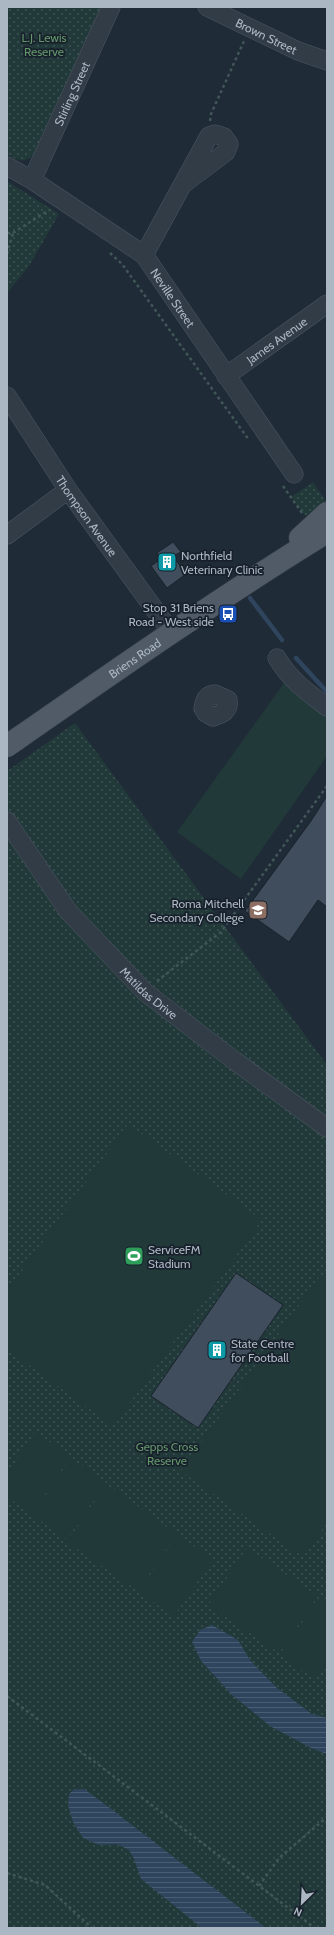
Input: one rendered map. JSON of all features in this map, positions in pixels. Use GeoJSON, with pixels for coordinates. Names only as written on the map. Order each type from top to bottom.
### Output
{"type":"FeatureCollection","features":[{"type":"Feature","properties":{"kind":"main road","name":"Briens Road"},"geometry":{"type":"LineString","coordinates":[[264,571],[327,513]]}},
{"type":"Feature","properties":{"kind":"main road","name":"Briens Road"},"geometry":{"type":"LineString","coordinates":[[7,746],[171,632],[327,532]]}},
{"type":"Feature","properties":{"kind":"street","name":"Stirling Street"},"geometry":{"type":"LineString","coordinates":[[32,180],[111,7]]}},
{"type":"Feature","properties":{"kind":"street","name":"Brown Street"},"geometry":{"type":"LineString","coordinates":[[207,7],[298,51],[327,61]]}},
{"type":"Feature","properties":{"kind":"street"},"geometry":{"type":"LineString","coordinates":[[144,255],[209,136]]}},
{"type":"Feature","properties":{"kind":"street","name":"Neville Street"},"geometry":{"type":"LineString","coordinates":[[7,166],[32,180],[144,255],[226,376],[288,480]]}},
{"type":"Feature","properties":{"kind":"street","name":"James Avenue"},"geometry":{"type":"LineString","coordinates":[[226,376],[327,304]]}},
{"type":"Feature","properties":{"kind":"street","name":"Thompson Avenue"},"geometry":{"type":"LineString","coordinates":[[7,396],[68,490],[171,632]]}},
{"type":"Feature","properties":{"kind":"street"},"geometry":{"type":"LineString","coordinates":[[7,535],[68,490]]}},
{"type":"Feature","properties":{"kind":"street"},"geometry":{"type":"LineString","coordinates":[[276,658],[284,671],[298,686],[327,707]]}},
{"type":"Feature","properties":{"kind":"street","name":"Matildas Drive"},"geometry":{"type":"LineString","coordinates":[[7,821],[68,911],[145,992],[235,1061],[327,1128]]}},
{"type":"Feature","properties":{"kind":"path"},"geometry":{"type":"LineString","coordinates":[[209,136],[211,114],[250,28]]}},
{"type":"Feature","properties":{"kind":"path"},"geometry":{"type":"LineString","coordinates":[[7,233],[13,233],[52,209]]}},
{"type":"Feature","properties":{"kind":"path"},"geometry":{"type":"LineString","coordinates":[[7,254],[13,233]]}},
{"type":"Feature","properties":{"kind":"path"},"geometry":{"type":"LineString","coordinates":[[106,249],[122,264],[250,441]]}},
{"type":"Feature","properties":{"kind":"path"},"geometry":{"type":"LineString","coordinates":[[288,480],[305,516]]}},
{"type":"Feature","properties":{"kind":"path"},"geometry":{"type":"LineString","coordinates":[[156,982],[221,932],[327,786]]}},
{"type":"Feature","properties":{"kind":"path"},"geometry":{"type":"LineString","coordinates":[[7,1696],[315,1928]]}},
{"type":"Feature","properties":{"kind":"path"},"geometry":{"type":"LineString","coordinates":[[259,1886],[279,1858],[327,1817]]}},
{"type":"Feature","properties":{"kind":"path"},"geometry":{"type":"LineString","coordinates":[[7,1873],[45,1885],[92,1928]]}},
{"type":"Feature","properties":{"kind":"green space","name":"L.J. Lewis Reserve"},"geometry":{"type":"Polygon","coordinates":[[[7,7],[101,7],[33,155],[30,158],[23,160],[14,158],[7,154],[7,7]]]}},
{"type":"Feature","properties":{"kind":"green space"},"geometry":{"type":"Polygon","coordinates":[[[7,181],[59,214],[29,266],[7,293],[7,181]]]}},
{"type":"Feature","properties":{"kind":"green space"},"geometry":{"type":"Polygon","coordinates":[[[313,482],[326,501],[305,516],[291,497],[313,482]]]}},
{"type":"Feature","properties":{"kind":"green space"},"geometry":{"type":"Polygon","coordinates":[[[284,683],[327,714],[327,756],[241,879],[177,832],[284,683]]]}},
{"type":"Feature","properties":{"kind":"green space","name":"Gepps Cross Reserve"},"geometry":{"type":"Polygon","coordinates":[[[75,723],[327,1065],[327,1928],[7,1928],[7,771],[75,723]]]}},
{"type":"Feature","properties":{"kind":"green space","name":"ServiceFM Stadium"},"geometry":{"type":"Polygon","coordinates":[[[128,1124],[262,1220],[113,1426],[7,1349],[7,1291],[128,1124]]]}},
{"type":"Feature","properties":{"kind":"green space"},"geometry":{"type":"Polygon","coordinates":[[[321,1274],[327,1278],[327,1523],[303,1557],[181,1471],[321,1274]]]}},
{"type":"Feature","properties":{"kind":"green space"},"geometry":{"type":"Polygon","coordinates":[[[35,1432],[71,1456],[32,1514],[7,1497],[7,1474],[35,1432]]]}},
{"type":"Feature","properties":{"kind":"green space"},"geometry":{"type":"Polygon","coordinates":[[[71,1458],[106,1482],[67,1539],[32,1515],[71,1458]]]}},
{"type":"Feature","properties":{"kind":"green space"},"geometry":{"type":"Polygon","coordinates":[[[106,1484],[177,1534],[138,1591],[67,1542],[106,1484]]]}},
{"type":"Feature","properties":{"kind":"green space"},"geometry":{"type":"Polygon","coordinates":[[[177,1535],[213,1559],[174,1616],[139,1592],[177,1535]]]}},
{"type":"Feature","properties":{"kind":"green space"},"geometry":{"type":"Polygon","coordinates":[[[247,1548],[318,1596],[279,1653],[208,1605],[247,1548]]]}},
{"type":"Feature","properties":{"kind":"green space"},"geometry":{"type":"Polygon","coordinates":[[[319,1598],[327,1603],[327,1661],[315,1679],[279,1655],[319,1598]]]}},
{"type":"Feature","properties":{"kind":"water"},"geometry":{"type":"Polygon","coordinates":[[[212,1625],[238,1640],[250,1660],[277,1688],[312,1714],[327,1718],[327,1754],[311,1748],[270,1726],[232,1695],[201,1661],[192,1642],[200,1630],[212,1625]]]}},
{"type":"Feature","properties":{"kind":"water"},"geometry":{"type":"Polygon","coordinates":[[[74,1789],[84,1789],[102,1802],[266,1928],[202,1928],[141,1879],[129,1850],[117,1844],[99,1845],[83,1838],[73,1822],[68,1805],[69,1794],[74,1789]]]}},
{"type":"Feature","properties":{"kind":"building","name":"Northfield Veterinary Clinic"},"geometry":{"type":"Polygon","coordinates":[[[173,542],[181,552],[173,556],[186,574],[167,588],[151,566],[161,559],[157,553],[173,542]]]}},
{"type":"Feature","properties":{"kind":"building"},"geometry":{"type":"Polygon","coordinates":[[[327,796],[327,907],[318,900],[289,942],[245,911],[311,821],[327,796]]]}},
{"type":"Feature","properties":{"kind":"building","name":"State Centre for Football"},"geometry":{"type":"Polygon","coordinates":[[[236,1273],[283,1305],[198,1428],[151,1396],[236,1273]]]}},
{"type":"Feature","properties":{"kind":"waterway"},"geometry":{"type":"LineString","coordinates":[[250,598],[282,640]]}},
{"type":"Feature","properties":{"kind":"waterway"},"geometry":{"type":"LineString","coordinates":[[296,658],[327,692]]}},
{"type":"Feature","properties":{"kind":"place","name":"Northfield Veterinary Clinic"},"geometry":{"type":"Point","coordinates":[167,562]}},
{"type":"Feature","properties":{"kind":"place","name":"Stop 31 Briens Road - West side"},"geometry":{"type":"Point","coordinates":[228,614]}},
{"type":"Feature","properties":{"kind":"place","name":"Roma Mitchell Secondary College"},"geometry":{"type":"Point","coordinates":[258,910]}},
{"type":"Feature","properties":{"kind":"place","name":"ServiceFM Stadium"},"geometry":{"type":"Point","coordinates":[134,1256]}},
{"type":"Feature","properties":{"kind":"place","name":"State Centre for Football"},"geometry":{"type":"Point","coordinates":[217,1350]}}]}
